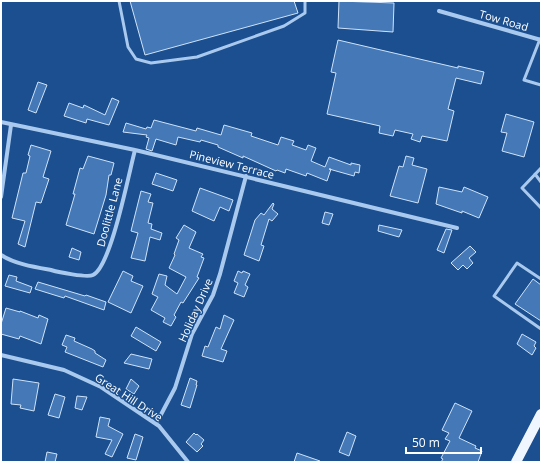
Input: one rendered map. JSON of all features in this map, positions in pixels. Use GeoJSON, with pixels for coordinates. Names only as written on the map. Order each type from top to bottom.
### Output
{"type":"FeatureCollection","features":[{"type":"Feature","properties":{"kind":"main road"},"geometry":{"type":"LineString","coordinates":[[516,462],[541,414]]}},
{"type":"Feature","properties":{"kind":"street","name":"Tow Road"},"geometry":{"type":"LineString","coordinates":[[440,11],[541,39]]}},
{"type":"Feature","properties":{"kind":"street","name":"Pineview Terrace"},"geometry":{"type":"LineString","coordinates":[[1,122],[135,150],[457,228]]}},
{"type":"Feature","properties":{"kind":"street"},"geometry":{"type":"LineString","coordinates":[[1,197],[11,125]]}},
{"type":"Feature","properties":{"kind":"street","name":"Doolittle Lane"},"geometry":{"type":"LineString","coordinates":[[1,255],[28,265],[58,272],[90,276],[97,273],[112,244],[135,150]]}},
{"type":"Feature","properties":{"kind":"street","name":"Holiday Drive"},"geometry":{"type":"LineString","coordinates":[[156,424],[175,388],[192,334],[213,295],[246,176]]}},
{"type":"Feature","properties":{"kind":"street","name":"Great Hill Drive"},"geometry":{"type":"LineString","coordinates":[[1,355],[64,370],[101,387],[156,424],[188,462]]}},
{"type":"Feature","properties":{"kind":"lane"},"geometry":{"type":"LineString","coordinates":[[119,1],[128,47],[136,59],[151,63],[197,57],[284,26],[304,14],[305,1]]}},
{"type":"Feature","properties":{"kind":"lane"},"geometry":{"type":"LineString","coordinates":[[541,39],[524,80],[541,85]]}},
{"type":"Feature","properties":{"kind":"lane"},"geometry":{"type":"LineString","coordinates":[[541,168],[522,188],[541,208]]}},
{"type":"Feature","properties":{"kind":"lane"},"geometry":{"type":"LineString","coordinates":[[535,174],[541,182]]}},
{"type":"Feature","properties":{"kind":"lane"},"geometry":{"type":"LineString","coordinates":[[541,280],[517,262],[494,296],[541,329]]}},
{"type":"Feature","properties":{"kind":"building"},"geometry":{"type":"Polygon","coordinates":[[[130,1],[294,1],[298,13],[145,55],[130,1]]]}},
{"type":"Feature","properties":{"kind":"building"},"geometry":{"type":"Polygon","coordinates":[[[339,1],[394,3],[393,32],[338,28],[339,1]]]}},
{"type":"Feature","properties":{"kind":"building"},"geometry":{"type":"Polygon","coordinates":[[[338,40],[458,68],[458,66],[484,72],[481,84],[456,78],[448,109],[454,111],[447,141],[422,136],[420,142],[411,139],[413,134],[395,130],[393,136],[379,133],[380,126],[327,114],[336,73],[331,72],[338,40]]]}},
{"type":"Feature","properties":{"kind":"building"},"geometry":{"type":"Polygon","coordinates":[[[38,82],[47,85],[36,113],[28,110],[38,82]]]}},
{"type":"Feature","properties":{"kind":"building"},"geometry":{"type":"Polygon","coordinates":[[[112,98],[119,101],[109,125],[87,119],[86,123],[64,116],[69,103],[83,108],[84,105],[105,115],[112,98]]]}},
{"type":"Feature","properties":{"kind":"building"},"geometry":{"type":"Polygon","coordinates":[[[506,114],[534,122],[524,157],[502,151],[507,133],[501,132],[506,114]]]}},
{"type":"Feature","properties":{"kind":"building"},"geometry":{"type":"Polygon","coordinates":[[[154,120],[196,131],[197,128],[221,135],[224,125],[252,133],[251,136],[278,145],[281,137],[294,141],[292,145],[306,150],[308,145],[316,148],[311,161],[325,167],[329,157],[351,165],[351,163],[360,165],[359,173],[355,172],[354,176],[331,170],[327,181],[307,173],[306,176],[286,169],[285,173],[276,171],[243,156],[243,158],[218,147],[218,145],[201,140],[200,142],[178,137],[176,145],[156,139],[152,151],[146,149],[149,138],[146,137],[147,135],[123,132],[126,123],[146,129],[147,127],[151,128],[154,120]]]}},
{"type":"Feature","properties":{"kind":"building"},"geometry":{"type":"Polygon","coordinates":[[[31,145],[51,151],[43,177],[49,179],[41,203],[36,202],[25,247],[18,244],[25,221],[12,218],[23,173],[26,173],[31,145]]]}},
{"type":"Feature","properties":{"kind":"building"},"geometry":{"type":"Polygon","coordinates":[[[88,156],[114,163],[111,175],[109,175],[106,195],[94,234],[66,225],[75,194],[73,194],[80,168],[83,169],[88,156]]]}},
{"type":"Feature","properties":{"kind":"building"},"geometry":{"type":"Polygon","coordinates":[[[406,156],[414,158],[412,165],[427,169],[418,203],[390,196],[399,166],[403,167],[406,156]]]}},
{"type":"Feature","properties":{"kind":"building"},"geometry":{"type":"Polygon","coordinates":[[[156,173],[177,180],[173,191],[152,184],[156,173]]]}},
{"type":"Feature","properties":{"kind":"building"},"geometry":{"type":"Polygon","coordinates":[[[439,187],[462,192],[464,187],[488,197],[479,218],[462,211],[462,213],[436,204],[439,187]]]}},
{"type":"Feature","properties":{"kind":"building"},"geometry":{"type":"Polygon","coordinates":[[[200,188],[233,200],[229,211],[220,207],[214,221],[192,211],[200,188]]]}},
{"type":"Feature","properties":{"kind":"building"},"geometry":{"type":"Polygon","coordinates":[[[141,191],[151,194],[148,202],[153,203],[148,223],[152,224],[151,229],[162,233],[160,240],[150,237],[145,261],[131,258],[138,233],[131,231],[141,191]]]}},
{"type":"Feature","properties":{"kind":"building"},"geometry":{"type":"Polygon","coordinates":[[[273,203],[272,209],[278,214],[272,221],[269,219],[261,245],[264,246],[259,261],[244,255],[255,220],[261,213],[264,215],[273,203]]]}},
{"type":"Feature","properties":{"kind":"building"},"geometry":{"type":"Polygon","coordinates":[[[325,212],[333,214],[329,225],[322,223],[325,212]]]}},
{"type":"Feature","properties":{"kind":"building"},"geometry":{"type":"Polygon","coordinates":[[[184,225],[196,232],[189,248],[203,254],[201,257],[204,258],[197,277],[199,278],[183,303],[181,302],[174,315],[176,317],[171,326],[163,322],[165,318],[151,310],[158,297],[152,294],[159,274],[167,276],[165,285],[177,294],[186,277],[169,268],[175,255],[174,254],[179,240],[176,238],[184,225]]]}},
{"type":"Feature","properties":{"kind":"building"},"geometry":{"type":"Polygon","coordinates":[[[379,225],[402,230],[399,237],[378,231],[379,225]]]}},
{"type":"Feature","properties":{"kind":"building"},"geometry":{"type":"Polygon","coordinates":[[[446,229],[452,230],[444,253],[437,250],[446,229]]]}},
{"type":"Feature","properties":{"kind":"building"},"geometry":{"type":"Polygon","coordinates":[[[470,246],[476,252],[469,258],[473,263],[467,269],[463,265],[458,270],[451,263],[470,246]]]}},
{"type":"Feature","properties":{"kind":"building"},"geometry":{"type":"Polygon","coordinates":[[[72,248],[81,252],[79,260],[69,257],[72,248]]]}},
{"type":"Feature","properties":{"kind":"building"},"geometry":{"type":"Polygon","coordinates":[[[123,271],[133,276],[131,281],[143,286],[131,313],[108,302],[123,271]]]}},
{"type":"Feature","properties":{"kind":"building"},"geometry":{"type":"Polygon","coordinates":[[[238,271],[242,273],[243,271],[250,274],[245,285],[248,287],[244,297],[234,293],[238,283],[234,281],[238,271]]]}},
{"type":"Feature","properties":{"kind":"building"},"geometry":{"type":"Polygon","coordinates":[[[9,275],[17,277],[16,281],[32,287],[30,293],[5,286],[9,275]]]}},
{"type":"Feature","properties":{"kind":"building"},"geometry":{"type":"Polygon","coordinates":[[[533,279],[541,285],[541,321],[515,304],[533,279]]]}},
{"type":"Feature","properties":{"kind":"building"},"geometry":{"type":"Polygon","coordinates":[[[38,282],[106,302],[104,310],[65,296],[64,298],[35,289],[38,282]]]}},
{"type":"Feature","properties":{"kind":"building"},"geometry":{"type":"Polygon","coordinates":[[[6,308],[20,311],[38,318],[39,315],[48,319],[41,344],[20,336],[19,339],[1,334],[1,324],[6,308]]]}},
{"type":"Feature","properties":{"kind":"building"},"geometry":{"type":"Polygon","coordinates":[[[224,315],[234,320],[221,349],[227,351],[223,362],[202,356],[205,346],[208,347],[216,327],[220,329],[224,315]]]}},
{"type":"Feature","properties":{"kind":"building"},"geometry":{"type":"Polygon","coordinates":[[[136,327],[161,342],[156,351],[131,336],[136,327]]]}},
{"type":"Feature","properties":{"kind":"building"},"geometry":{"type":"Polygon","coordinates":[[[522,334],[536,342],[534,346],[536,348],[532,355],[517,344],[522,334]]]}},
{"type":"Feature","properties":{"kind":"building"},"geometry":{"type":"Polygon","coordinates":[[[66,335],[75,338],[74,341],[92,349],[95,353],[106,360],[103,367],[65,352],[67,347],[62,345],[66,335]]]}},
{"type":"Feature","properties":{"kind":"building"},"geometry":{"type":"Polygon","coordinates":[[[131,354],[152,359],[149,369],[124,363],[131,354]]]}},
{"type":"Feature","properties":{"kind":"building"},"geometry":{"type":"Polygon","coordinates":[[[190,378],[197,381],[197,385],[190,408],[181,405],[190,378]]]}},
{"type":"Feature","properties":{"kind":"building"},"geometry":{"type":"Polygon","coordinates":[[[13,379],[39,383],[34,411],[20,408],[21,405],[11,404],[13,379]]]}},
{"type":"Feature","properties":{"kind":"building"},"geometry":{"type":"Polygon","coordinates":[[[131,379],[139,386],[134,394],[126,389],[131,379]]]}},
{"type":"Feature","properties":{"kind":"building"},"geometry":{"type":"Polygon","coordinates":[[[55,394],[65,397],[59,418],[48,415],[55,394]]]}},
{"type":"Feature","properties":{"kind":"building"},"geometry":{"type":"Polygon","coordinates":[[[77,396],[87,397],[82,410],[75,408],[77,396]]]}},
{"type":"Feature","properties":{"kind":"building"},"geometry":{"type":"Polygon","coordinates":[[[455,403],[472,411],[459,438],[476,446],[475,448],[482,451],[478,462],[441,462],[443,459],[441,458],[450,441],[445,439],[449,433],[442,430],[455,403]]]}},
{"type":"Feature","properties":{"kind":"building"},"geometry":{"type":"Polygon","coordinates":[[[100,417],[110,419],[108,426],[123,434],[112,457],[105,454],[112,440],[96,437],[100,417]]]}},
{"type":"Feature","properties":{"kind":"building"},"geometry":{"type":"Polygon","coordinates":[[[347,432],[356,436],[349,456],[339,452],[347,432]]]}},
{"type":"Feature","properties":{"kind":"building"},"geometry":{"type":"Polygon","coordinates":[[[194,433],[204,440],[201,444],[203,446],[197,452],[186,442],[194,433]]]}},
{"type":"Feature","properties":{"kind":"building"},"geometry":{"type":"Polygon","coordinates":[[[135,434],[143,437],[136,460],[127,458],[135,434]]]}},
{"type":"Feature","properties":{"kind":"building"},"geometry":{"type":"Polygon","coordinates":[[[47,452],[57,454],[55,462],[45,462],[47,452]]]}},
{"type":"Feature","properties":{"kind":"building"},"geometry":{"type":"Polygon","coordinates":[[[297,453],[320,461],[320,462],[294,462],[297,453]]]}}]}
